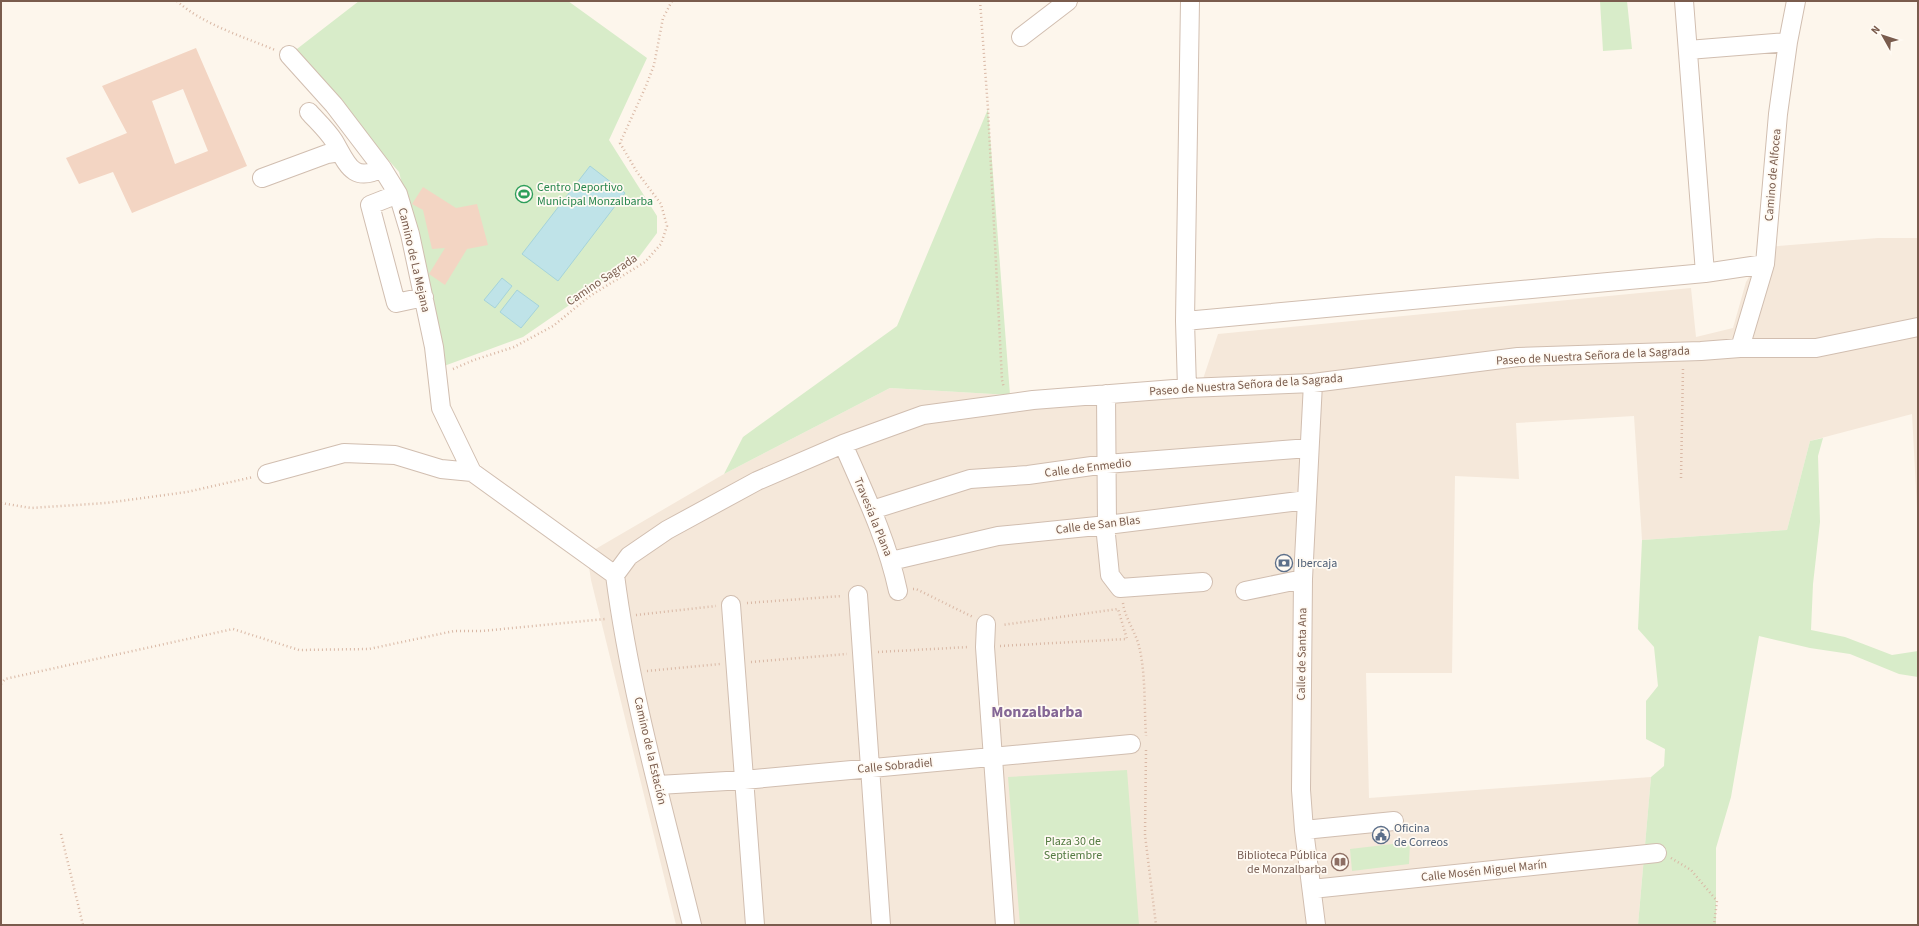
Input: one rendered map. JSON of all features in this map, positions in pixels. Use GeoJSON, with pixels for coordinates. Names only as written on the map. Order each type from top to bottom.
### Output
{"type":"FeatureCollection","features":[{"type":"Feature","properties":{"kind":"street"},"geometry":{"type":"LineString","coordinates":[[1021,37],[1068,1]]}},
{"type":"Feature","properties":{"kind":"street"},"geometry":{"type":"LineString","coordinates":[[1187,388],[1185,321],[1190,1]]}},
{"type":"Feature","properties":{"kind":"street"},"geometry":{"type":"LineString","coordinates":[[1684,1],[1705,273]]}},
{"type":"Feature","properties":{"kind":"street","name":"Camino de Alfocea"},"geometry":{"type":"LineString","coordinates":[[1740,348],[1765,264],[1778,114],[1788,42],[1796,1]]}},
{"type":"Feature","properties":{"kind":"street"},"geometry":{"type":"LineString","coordinates":[[1688,50],[1788,42]]}},
{"type":"Feature","properties":{"kind":"street","name":"Camino de La Mejana"},"geometry":{"type":"LineString","coordinates":[[289,55],[334,105],[382,168],[398,194],[410,234],[434,347],[441,408],[472,472]]}},
{"type":"Feature","properties":{"kind":"street"},"geometry":{"type":"LineString","coordinates":[[309,112],[333,140],[345,162],[353,169],[364,175],[382,168]]}},
{"type":"Feature","properties":{"kind":"street"},"geometry":{"type":"LineString","coordinates":[[262,178],[327,154],[340,152]]}},
{"type":"Feature","properties":{"kind":"street"},"geometry":{"type":"LineString","coordinates":[[398,194],[370,205],[396,303],[424,298]]}},
{"type":"Feature","properties":{"kind":"street"},"geometry":{"type":"LineString","coordinates":[[1185,321],[1705,273],[1765,264]]}},
{"type":"Feature","properties":{"kind":"street","name":"Paseo de Nuestra Señora de la Sagrada"},"geometry":{"type":"LineString","coordinates":[[615,575],[629,556],[667,530],[757,481],[843,444],[923,415],[1009,403],[1106,394],[1187,388],[1313,383],[1518,357],[1740,348],[1816,348],[1918,327]]}},
{"type":"Feature","properties":{"kind":"street","name":"Calle de Santa Ana"},"geometry":{"type":"LineString","coordinates":[[1313,383],[1303,579],[1301,790],[1304,830],[1316,925]]}},
{"type":"Feature","properties":{"kind":"street"},"geometry":{"type":"LineString","coordinates":[[1106,394],[1106,525],[1110,575],[1120,588],[1204,582]]}},
{"type":"Feature","properties":{"kind":"street","name":"Travesía la Plana"},"geometry":{"type":"LineString","coordinates":[[843,444],[872,510],[891,561],[898,591]]}},
{"type":"Feature","properties":{"kind":"street","name":"Calle de Enmedio"},"geometry":{"type":"LineString","coordinates":[[872,510],[970,478],[1028,475],[1106,464],[1309,448]]}},
{"type":"Feature","properties":{"kind":"street"},"geometry":{"type":"LineString","coordinates":[[267,474],[344,453],[395,454],[441,469],[472,472],[615,575]]}},
{"type":"Feature","properties":{"kind":"street","name":"Calle de San Blas"},"geometry":{"type":"LineString","coordinates":[[891,561],[998,536],[1106,525],[1307,500]]}},
{"type":"Feature","properties":{"kind":"street","name":"Camino de la Estación"},"geometry":{"type":"LineString","coordinates":[[615,575],[621,617],[632,672],[692,925]]}},
{"type":"Feature","properties":{"kind":"street"},"geometry":{"type":"LineString","coordinates":[[1245,591],[1303,579]]}},
{"type":"Feature","properties":{"kind":"street"},"geometry":{"type":"LineString","coordinates":[[858,595],[881,925]]}},
{"type":"Feature","properties":{"kind":"street"},"geometry":{"type":"LineString","coordinates":[[731,605],[755,925]]}},
{"type":"Feature","properties":{"kind":"street"},"geometry":{"type":"LineString","coordinates":[[986,624],[985,647],[1005,925]]}},
{"type":"Feature","properties":{"kind":"street","name":"Calle Sobradiel"},"geometry":{"type":"LineString","coordinates":[[658,785],[744,780],[1139,745]]}},
{"type":"Feature","properties":{"kind":"street"},"geometry":{"type":"LineString","coordinates":[[1304,830],[1394,821]]}},
{"type":"Feature","properties":{"kind":"street","name":"Calle Mosén Miguel Marín"},"geometry":{"type":"LineString","coordinates":[[1312,889],[1656,853]]}},
{"type":"Feature","properties":{"kind":"path"},"geometry":{"type":"LineString","coordinates":[[177,1],[187,11],[201,18],[289,55]]}},
{"type":"Feature","properties":{"kind":"path","name":"Camino Sagrada"},"geometry":{"type":"LineString","coordinates":[[438,376],[474,360],[514,347],[553,326],[590,296],[645,262],[661,244],[667,226],[661,204],[637,172],[620,143],[654,65],[662,18],[672,1]]}},
{"type":"Feature","properties":{"kind":"path"},"geometry":{"type":"LineString","coordinates":[[980,1],[988,109],[1002,380],[1009,403]]}},
{"type":"Feature","properties":{"kind":"path"},"geometry":{"type":"LineString","coordinates":[[1681,478],[1683,351]]}},
{"type":"Feature","properties":{"kind":"path"},"geometry":{"type":"LineString","coordinates":[[1,503],[31,508],[106,503],[187,492],[267,474]]}},
{"type":"Feature","properties":{"kind":"path"},"geometry":{"type":"LineString","coordinates":[[632,672],[863,652],[1126,639],[1118,609],[991,626],[916,589],[898,591]]}},
{"type":"Feature","properties":{"kind":"path"},"geometry":{"type":"LineString","coordinates":[[1,684],[5,679],[233,629],[299,650],[369,649],[454,631],[482,631],[731,605],[858,595]]}},
{"type":"Feature","properties":{"kind":"path"},"geometry":{"type":"LineString","coordinates":[[1124,610],[1139,646],[1143,672],[1139,745],[1145,835],[1156,925]]}},
{"type":"Feature","properties":{"kind":"path"},"geometry":{"type":"LineString","coordinates":[[61,834],[83,925]]}},
{"type":"Feature","properties":{"kind":"path"},"geometry":{"type":"LineString","coordinates":[[1656,853],[1671,858],[1691,870],[1717,901],[1714,925]]}},
{"type":"Feature","properties":{"kind":"shaded area"},"geometry":{"type":"Polygon","coordinates":[[[1878,238],[1918,238],[1918,527],[1912,414],[1810,441],[1787,530],[1642,540],[1634,416],[1516,423],[1519,479],[1455,476],[1452,673],[1366,673],[1369,798],[1651,777],[1638,925],[676,925],[591,580],[587,554],[724,474],[890,388],[1010,395],[1203,379],[1218,334],[1691,288],[1696,337],[1733,328],[1746,282],[1767,247],[1878,238]]]}},
{"type":"Feature","properties":{"kind":"green space","name":"Centro Deportivo Municipal Monzalbarba"},"geometry":{"type":"Polygon","coordinates":[[[359,1],[568,1],[647,58],[609,140],[657,216],[657,233],[639,257],[523,337],[444,366],[428,285],[399,172],[293,52],[359,1]]]}},
{"type":"Feature","properties":{"kind":"green space"},"geometry":{"type":"Polygon","coordinates":[[[1600,1],[1627,1],[1632,49],[1603,51],[1600,1]]]}},
{"type":"Feature","properties":{"kind":"green space"},"geometry":{"type":"Polygon","coordinates":[[[988,109],[1010,395],[890,388],[724,474],[743,437],[897,326],[988,109]]]}},
{"type":"Feature","properties":{"kind":"green space"},"geometry":{"type":"Polygon","coordinates":[[[1823,438],[1818,456],[1820,522],[1813,584],[1811,630],[1845,637],[1892,655],[1918,651],[1918,677],[1899,674],[1850,654],[1810,648],[1759,636],[1731,797],[1716,848],[1716,925],[1638,925],[1651,777],[1664,766],[1665,749],[1646,739],[1646,701],[1658,686],[1654,647],[1638,629],[1642,540],[1787,530],[1810,441],[1823,438]]]}},
{"type":"Feature","properties":{"kind":"green space","name":"Plaza 30 de Septiembre"},"geometry":{"type":"Polygon","coordinates":[[[1127,770],[1139,925],[1020,925],[1008,777],[1127,770]]]}},
{"type":"Feature","properties":{"kind":"green space"},"geometry":{"type":"Polygon","coordinates":[[[1410,842],[1409,864],[1352,871],[1350,849],[1410,842]]]}},
{"type":"Feature","properties":{"kind":"water"},"geometry":{"type":"Polygon","coordinates":[[[590,166],[625,193],[558,281],[522,254],[590,166]]]}},
{"type":"Feature","properties":{"kind":"water"},"geometry":{"type":"Polygon","coordinates":[[[502,278],[512,286],[495,308],[484,300],[502,278]]]}},
{"type":"Feature","properties":{"kind":"water"},"geometry":{"type":"Polygon","coordinates":[[[517,290],[539,306],[521,328],[500,312],[517,290]]]}},
{"type":"Feature","properties":{"kind":"building"},"geometry":{"type":"Polygon","coordinates":[[[196,48],[247,166],[132,213],[113,172],[79,184],[66,158],[127,133],[102,86],[196,48]],[[183,89],[152,101],[175,164],[208,151],[183,89]]]}},
{"type":"Feature","properties":{"kind":"building"},"geometry":{"type":"Polygon","coordinates":[[[423,187],[456,208],[477,204],[488,245],[467,249],[445,285],[429,274],[445,248],[432,249],[423,210],[412,204],[423,187]]]}},
{"type":"Feature","properties":{"kind":"place","name":"Centro Deportivo Municipal Monzalbarba"},"geometry":{"type":"Point","coordinates":[524,194]}},
{"type":"Feature","properties":{"kind":"place","name":"Ibercaja"},"geometry":{"type":"Point","coordinates":[1284,563]}},
{"type":"Feature","properties":{"kind":"place","name":"Oficina de Correos"},"geometry":{"type":"Point","coordinates":[1381,835]}},
{"type":"Feature","properties":{"kind":"place","name":"Biblioteca Pública de Monzalbarba"},"geometry":{"type":"Point","coordinates":[1340,862]}},
{"type":"Feature","properties":{"kind":"district","name":"Monzalbarba"},"geometry":{"type":"Point","coordinates":[1037,712]}}]}
